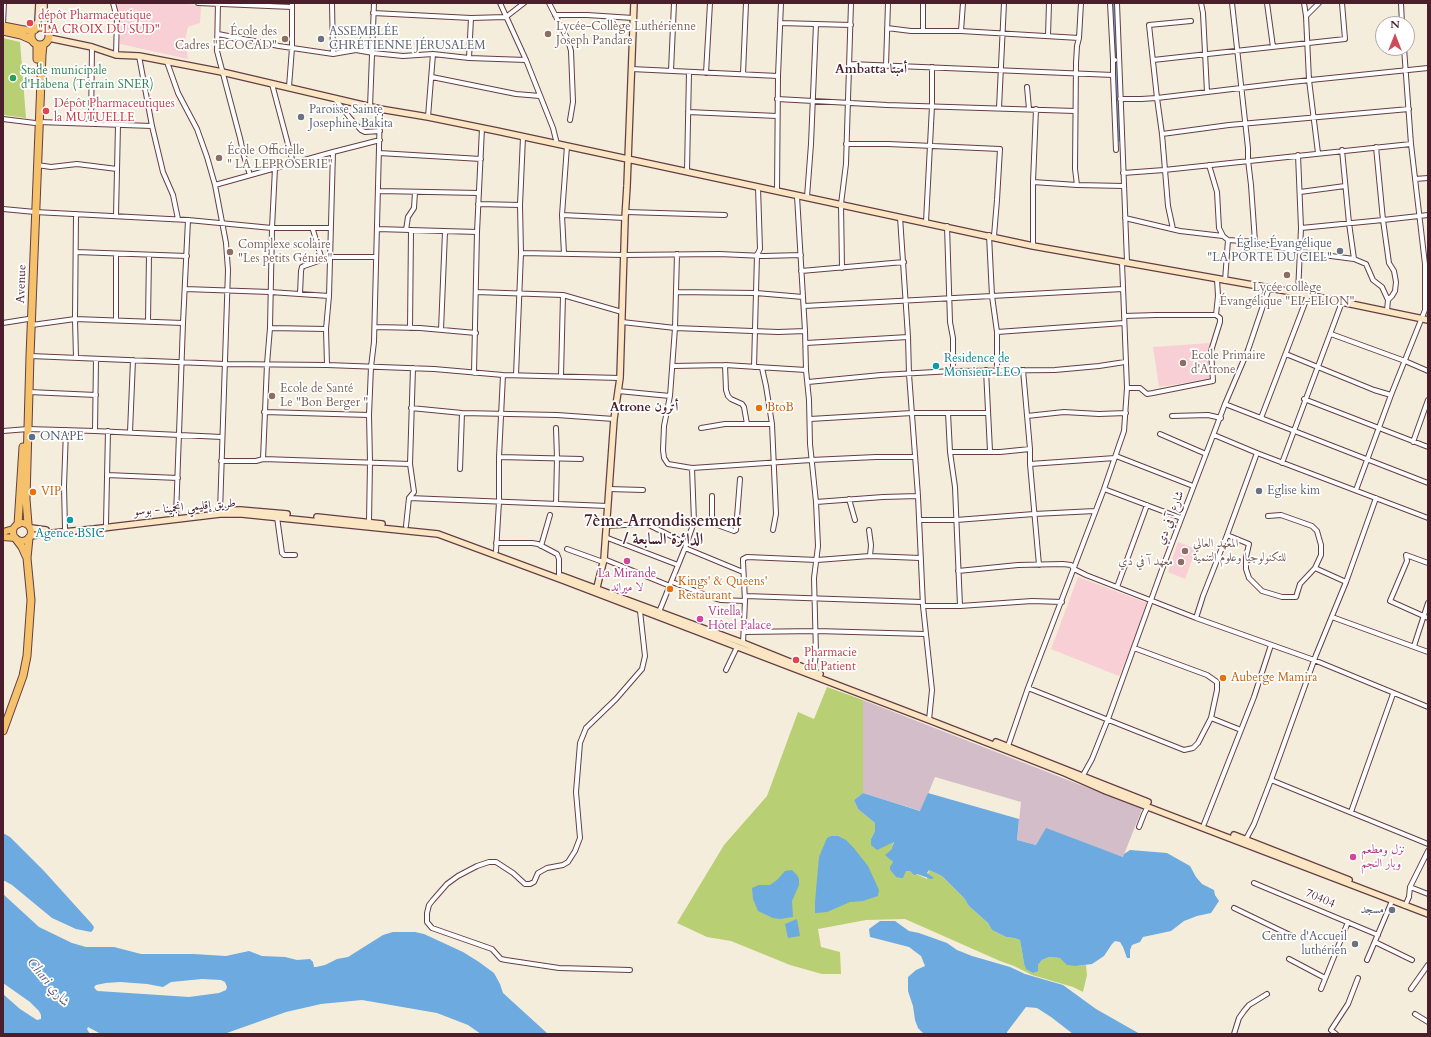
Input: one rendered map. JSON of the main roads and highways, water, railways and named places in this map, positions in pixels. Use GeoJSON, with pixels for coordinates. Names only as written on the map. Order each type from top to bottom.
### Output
{"type":"FeatureCollection","features":[{"type":"Feature","properties":{"kind":"highway"},"geometry":{"type":"LineString","coordinates":[[3,25],[24,30],[43,28],[47,30],[49,38],[48,41],[38,43],[21,35],[3,31]]}},
{"type":"Feature","properties":{"kind":"highway"},"geometry":{"type":"LineString","coordinates":[[34,212],[37,165],[38,43],[32,35],[35,29]]}},
{"type":"Feature","properties":{"kind":"highway"},"geometry":{"type":"LineString","coordinates":[[29,526],[26,499],[26,429],[37,123]]}},
{"type":"Feature","properties":{"kind":"highway"},"geometry":{"type":"LineString","coordinates":[[16,526],[20,506],[29,392],[30,322]]}},
{"type":"Feature","properties":{"kind":"highway"},"geometry":{"type":"LineString","coordinates":[[3,730],[23,676],[28,645],[31,600],[27,558],[30,537]]}},
{"type":"Feature","properties":{"kind":"highway"},"geometry":{"type":"LineString","coordinates":[[16,539],[27,558]]}},
{"type":"Feature","properties":{"kind":"main road"},"geometry":{"type":"LineString","coordinates":[[35,29],[38,21],[39,3]]}},
{"type":"Feature","properties":{"kind":"main road"},"geometry":{"type":"LineString","coordinates":[[44,3],[44,20],[47,30]]}},
{"type":"Feature","properties":{"kind":"main road"},"geometry":{"type":"LineString","coordinates":[[596,591],[603,560],[614,419],[620,378],[634,3]]}},
{"type":"Feature","properties":{"kind":"main road"},"geometry":{"type":"LineString","coordinates":[[49,38],[92,47],[116,55],[139,56],[222,72],[370,107],[482,128],[687,171],[797,196],[946,226],[1033,246],[1298,293],[1425,319]]}},
{"type":"Feature","properties":{"kind":"main road","name":"طريق إقليمي انجمينا - بوسو"},"geometry":{"type":"LineString","coordinates":[[29,526],[47,530],[65,529],[176,516],[220,512],[262,511],[342,521]]}},
{"type":"Feature","properties":{"kind":"main road","name":"طريق إقليمي انجمينا - بوسو"},"geometry":{"type":"LineString","coordinates":[[30,537],[42,534],[94,529],[220,512],[342,521]]}},
{"type":"Feature","properties":{"kind":"main road"},"geometry":{"type":"LineString","coordinates":[[342,521],[369,522],[439,530],[559,575],[640,611],[1008,746],[1148,806],[1245,841],[1428,914]]}},
{"type":"Feature","properties":{"kind":"main road"},"geometry":{"type":"LineString","coordinates":[[342,521],[438,534],[659,612],[1081,778],[1204,824],[1392,900],[1428,911]]}},
{"type":"Feature","properties":{"kind":"main road"},"geometry":{"type":"LineString","coordinates":[[3,532],[23,523],[29,526],[30,537],[22,542],[16,539],[3,537]]}},
{"type":"Feature","properties":{"kind":"main road"},"geometry":{"type":"LineString","coordinates":[[16,526],[13,532],[16,539]]}},
{"type":"Feature","properties":{"kind":"water"},"geometry":{"type":"Polygon","coordinates":[[[863,793],[920,811],[928,793],[1019,819],[1017,840],[1036,845],[1046,828],[1123,857],[1124,854],[1130,850],[1167,853],[1190,866],[1202,884],[1214,890],[1219,901],[1211,913],[1184,921],[1171,931],[1143,937],[1140,942],[1132,945],[1130,950],[1130,958],[1127,958],[1120,942],[1115,941],[1104,956],[1092,964],[1076,966],[1067,965],[1060,958],[1049,957],[1042,960],[1038,965],[1038,971],[1033,973],[1026,969],[1020,940],[1006,937],[992,930],[988,923],[969,906],[964,898],[942,876],[929,870],[927,873],[934,878],[931,879],[917,874],[914,875],[910,871],[906,871],[903,878],[896,877],[890,870],[893,862],[885,855],[891,850],[894,842],[877,850],[871,845],[871,839],[875,831],[875,823],[858,809],[854,800],[863,793]]]}},
{"type":"Feature","properties":{"kind":"water"},"geometry":{"type":"Polygon","coordinates":[[[3,833],[10,837],[44,871],[91,923],[94,927],[91,932],[76,929],[52,918],[12,885],[3,880],[3,833]]]}},
{"type":"Feature","properties":{"kind":"water"},"geometry":{"type":"Polygon","coordinates":[[[831,836],[838,836],[846,840],[868,866],[879,890],[878,896],[863,901],[850,902],[827,912],[815,913],[819,857],[827,838],[831,836]]]}},
{"type":"Feature","properties":{"kind":"water"},"geometry":{"type":"Polygon","coordinates":[[[792,870],[799,879],[799,885],[792,901],[793,917],[780,919],[773,918],[758,911],[753,899],[752,888],[759,885],[770,885],[785,871],[792,870]]]}},
{"type":"Feature","properties":{"kind":"water","name":"Chari شاري"},"geometry":{"type":"Polygon","coordinates":[[[3,894],[39,927],[72,943],[86,947],[114,947],[141,954],[193,954],[226,956],[249,951],[262,956],[285,957],[297,960],[310,959],[313,962],[314,967],[316,967],[325,965],[337,959],[348,957],[383,935],[393,932],[415,932],[424,934],[463,952],[494,973],[503,993],[548,1034],[481,1034],[468,1025],[437,1013],[362,1000],[321,1004],[286,1012],[224,1034],[101,1034],[88,1027],[87,1029],[90,1034],[3,1034],[3,994],[20,1009],[37,1020],[41,1019],[41,1015],[30,1002],[3,983],[3,894]],[[202,979],[171,982],[163,987],[120,982],[106,983],[96,985],[94,987],[98,991],[189,997],[219,993],[226,990],[227,987],[225,982],[221,980],[202,979]]]}},
{"type":"Feature","properties":{"kind":"water"},"geometry":{"type":"Polygon","coordinates":[[[797,919],[800,936],[788,938],[785,924],[797,919]]]}},
{"type":"Feature","properties":{"kind":"water"},"geometry":{"type":"Polygon","coordinates":[[[880,921],[895,921],[909,931],[947,943],[957,950],[972,956],[1063,985],[1096,1009],[1140,1034],[1073,1034],[1037,1008],[1026,1007],[1007,1034],[924,1034],[918,1028],[915,1020],[913,1006],[908,991],[908,977],[916,970],[925,966],[921,956],[909,947],[870,937],[869,929],[880,921]]]}},
{"type":"Feature","properties":{"kind":"waterway"},"geometry":{"type":"LineString","coordinates":[[1113,3],[1114,22]]}},
{"type":"Feature","properties":{"kind":"waterway"},"geometry":{"type":"LineString","coordinates":[[1114,25],[1115,59]]}},
{"type":"Feature","properties":{"kind":"waterway"},"geometry":{"type":"LineString","coordinates":[[1116,63],[1119,140]]}},
{"type":"Feature","properties":{"kind":"place","name":"dépôt Pharmaceutique \"LA CROIX DU SUD\""},"geometry":{"type":"Point","coordinates":[30,23]}},
{"type":"Feature","properties":{"kind":"place","name":"Lycée-Collège Luthérienne Joseph Pandare"},"geometry":{"type":"Point","coordinates":[548,34]}},
{"type":"Feature","properties":{"kind":"place","name":"École des Cadres \"ECOCAD\""},"geometry":{"type":"Point","coordinates":[285,39]}},
{"type":"Feature","properties":{"kind":"place","name":"ASSEMBLÉE CHRÉTIENNE JÉRUSALEM"},"geometry":{"type":"Point","coordinates":[321,39]}},
{"type":"Feature","properties":{"kind":"place","name":"Stade municipale d'Habena (Terrain SNER)"},"geometry":{"type":"Point","coordinates":[13,78]}},
{"type":"Feature","properties":{"kind":"place","name":"Dépôt Pharmaceutiques la MUTUELLE"},"geometry":{"type":"Point","coordinates":[46,111]}},
{"type":"Feature","properties":{"kind":"place","name":"Paroisse Sainte Josephine Bakita"},"geometry":{"type":"Point","coordinates":[301,117]}},
{"type":"Feature","properties":{"kind":"place","name":"École Officielle \" LA LEPROSERIE\""},"geometry":{"type":"Point","coordinates":[219,158]}},
{"type":"Feature","properties":{"kind":"place","name":"Église Évangélique \"LA PORTE DU CIEL\""},"geometry":{"type":"Point","coordinates":[1340,251]}},
{"type":"Feature","properties":{"kind":"place","name":"Complexe scolaire \"Les petits Génies\""},"geometry":{"type":"Point","coordinates":[230,252]}},
{"type":"Feature","properties":{"kind":"place","name":"Lycée collège Évangélique \"EL-ELION\""},"geometry":{"type":"Point","coordinates":[1287,275]}},
{"type":"Feature","properties":{"kind":"place","name":"Ecole Primaire d'Atrone"},"geometry":{"type":"Point","coordinates":[1183,363]}},
{"type":"Feature","properties":{"kind":"place","name":"Residence de Monsieur LEO"},"geometry":{"type":"Point","coordinates":[936,366]}},
{"type":"Feature","properties":{"kind":"place","name":"Ecole de Santé Le \"Bon Berger \""},"geometry":{"type":"Point","coordinates":[272,396]}},
{"type":"Feature","properties":{"kind":"place","name":"BtoB"},"geometry":{"type":"Point","coordinates":[759,408]}},
{"type":"Feature","properties":{"kind":"place","name":"ONAPE"},"geometry":{"type":"Point","coordinates":[32,437]}},
{"type":"Feature","properties":{"kind":"place","name":"Eglise kim"},"geometry":{"type":"Point","coordinates":[1259,491]}},
{"type":"Feature","properties":{"kind":"place","name":"VIP"},"geometry":{"type":"Point","coordinates":[33,492]}},
{"type":"Feature","properties":{"kind":"place","name":"Agence BSIC"},"geometry":{"type":"Point","coordinates":[70,520]}},
{"type":"Feature","properties":{"kind":"place","name":"المعهد العالي للتكنولوجيا وعلوم التنمية"},"geometry":{"type":"Point","coordinates":[1185,551]}},
{"type":"Feature","properties":{"kind":"place","name":"La Mirande لا ميراند"},"geometry":{"type":"Point","coordinates":[627,561]}},
{"type":"Feature","properties":{"kind":"place","name":"معهد آ في دي"},"geometry":{"type":"Point","coordinates":[1181,562]}},
{"type":"Feature","properties":{"kind":"place","name":"Kings' & Queens' Restaurant"},"geometry":{"type":"Point","coordinates":[670,589]}},
{"type":"Feature","properties":{"kind":"place","name":"Vitella Hôtel Palace"},"geometry":{"type":"Point","coordinates":[700,619]}},
{"type":"Feature","properties":{"kind":"place","name":"Pharmacie du Patient"},"geometry":{"type":"Point","coordinates":[796,660]}},
{"type":"Feature","properties":{"kind":"place","name":"Auberge Mamira"},"geometry":{"type":"Point","coordinates":[1223,678]}},
{"type":"Feature","properties":{"kind":"place","name":"نزل ومطعم وبار النجم"},"geometry":{"type":"Point","coordinates":[1353,857]}},
{"type":"Feature","properties":{"kind":"place","name":"مسجد"},"geometry":{"type":"Point","coordinates":[1392,910]}},
{"type":"Feature","properties":{"kind":"place","name":"Centre d'Accueil luthérien"},"geometry":{"type":"Point","coordinates":[1355,944]}},
{"type":"Feature","properties":{"kind":"district","name":"Ambatta أمبتا"},"geometry":{"type":"Point","coordinates":[871,70]}},
{"type":"Feature","properties":{"kind":"district","name":"Atrone أترون"},"geometry":{"type":"Point","coordinates":[644,408]}},
{"type":"Feature","properties":{"kind":"district","name":"7ème Arrondissement / الدائرة السابعة"},"geometry":{"type":"Point","coordinates":[663,531]}}]}
